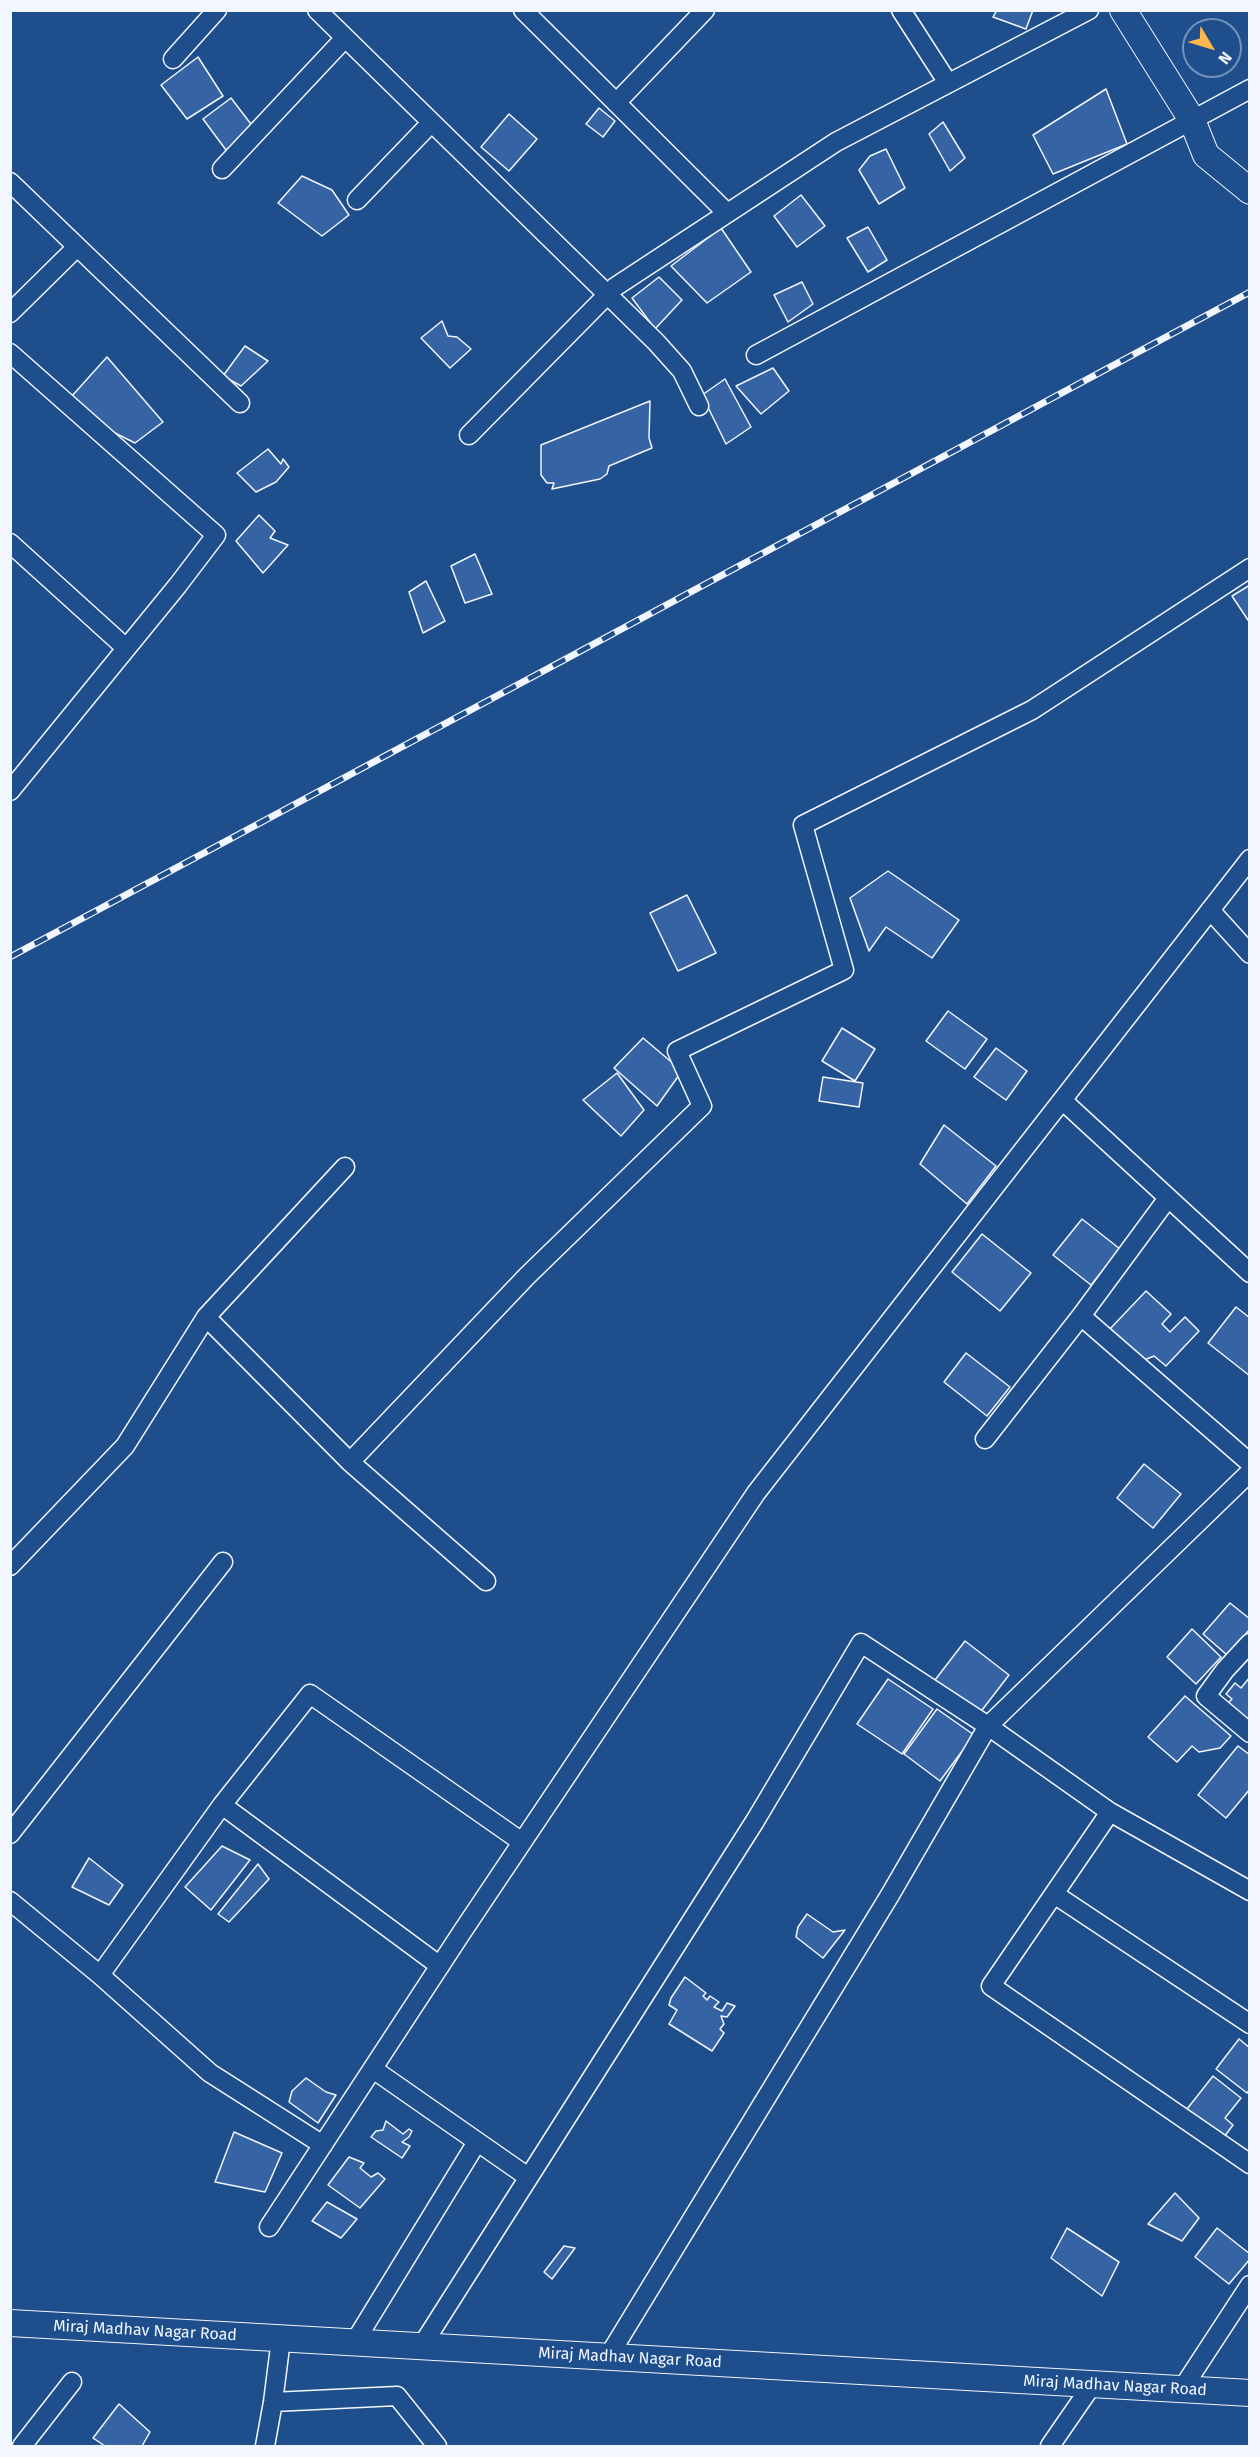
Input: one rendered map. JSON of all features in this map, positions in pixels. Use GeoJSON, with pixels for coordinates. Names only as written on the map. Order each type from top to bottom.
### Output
{"type":"FeatureCollection","features":[{"type":"Feature","properties":{"kind":"street"},"geometry":{"type":"LineString","coordinates":[[173,59],[217,10]]}},
{"type":"Feature","properties":{"kind":"street"},"geometry":{"type":"LineString","coordinates":[[317,10],[608,295],[682,371],[699,406]]}},
{"type":"Feature","properties":{"kind":"street"},"geometry":{"type":"LineString","coordinates":[[616,103],[705,10]]}},
{"type":"Feature","properties":{"kind":"street"},"geometry":{"type":"LineString","coordinates":[[901,10],[948,83]]}},
{"type":"Feature","properties":{"kind":"street"},"geometry":{"type":"LineString","coordinates":[[469,435],[615,287],[836,142],[1089,10]]}},
{"type":"Feature","properties":{"kind":"street"},"geometry":{"type":"LineString","coordinates":[[1124,10],[1192,120],[1206,155],[1250,190]]}},
{"type":"Feature","properties":{"kind":"street"},"geometry":{"type":"LineString","coordinates":[[525,11],[727,213]]}},
{"type":"Feature","properties":{"kind":"street"},"geometry":{"type":"LineString","coordinates":[[222,169],[345,38]]}},
{"type":"Feature","properties":{"kind":"street"},"geometry":{"type":"LineString","coordinates":[[756,355],[1250,89]]}},
{"type":"Feature","properties":{"kind":"street"},"geometry":{"type":"LineString","coordinates":[[357,200],[431,123]]}},
{"type":"Feature","properties":{"kind":"street"},"geometry":{"type":"LineString","coordinates":[[10,182],[240,403]]}},
{"type":"Feature","properties":{"kind":"street"},"geometry":{"type":"LineString","coordinates":[[10,313],[77,248]]}},
{"type":"Feature","properties":{"kind":"street"},"geometry":{"type":"LineString","coordinates":[[10,354],[216,535],[10,791]]}},
{"type":"Feature","properties":{"kind":"street"},"geometry":{"type":"LineString","coordinates":[[10,543],[126,648]]}},
{"type":"Feature","properties":{"kind":"street"},"geometry":{"type":"LineString","coordinates":[[350,1462],[527,1276],[702,1106],[677,1051],[844,970],[803,825],[1032,710],[1250,568]]}},
{"type":"Feature","properties":{"kind":"street"},"geometry":{"type":"LineString","coordinates":[[270,2227],[522,1842],[756,1493],[1250,859]]}},
{"type":"Feature","properties":{"kind":"street"},"geometry":{"type":"LineString","coordinates":[[1210,910],[1250,954]]}},
{"type":"Feature","properties":{"kind":"street"},"geometry":{"type":"LineString","coordinates":[[1062,1100],[1250,1273]]}},
{"type":"Feature","properties":{"kind":"street"},"geometry":{"type":"LineString","coordinates":[[10,1566],[125,1446],[206,1317],[345,1167]]}},
{"type":"Feature","properties":{"kind":"street"},"geometry":{"type":"LineString","coordinates":[[985,1439],[1082,1316],[1168,1198]]}},
{"type":"Feature","properties":{"kind":"street"},"geometry":{"type":"LineString","coordinates":[[1082,1316],[1250,1462]]}},
{"type":"Feature","properties":{"kind":"street"},"geometry":{"type":"LineString","coordinates":[[206,1317],[350,1462],[486,1581]]}},
{"type":"Feature","properties":{"kind":"street"},"geometry":{"type":"LineString","coordinates":[[608,2357],[890,1895],[988,1726],[1250,1472]]}},
{"type":"Feature","properties":{"kind":"street"},"geometry":{"type":"LineString","coordinates":[[10,1834],[223,1562]]}},
{"type":"Feature","properties":{"kind":"street"},"geometry":{"type":"LineString","coordinates":[[421,2347],[755,1821],[861,1643],[988,1726],[1110,1812],[1250,1891]]}},
{"type":"Feature","properties":{"kind":"street"},"geometry":{"type":"LineString","coordinates":[[1250,1643],[1225,1670],[1206,1696],[1250,1733]]}},
{"type":"Feature","properties":{"kind":"street"},"geometry":{"type":"LineString","coordinates":[[100,1975],[222,1805],[310,1694],[522,1842]]}},
{"type":"Feature","properties":{"kind":"street"},"geometry":{"type":"LineString","coordinates":[[222,1805],[440,1966]]}},
{"type":"Feature","properties":{"kind":"street"},"geometry":{"type":"LineString","coordinates":[[1110,1812],[991,1986],[1250,2164]]}},
{"type":"Feature","properties":{"kind":"street"},"geometry":{"type":"LineString","coordinates":[[1054,1894],[1250,2024]]}},
{"type":"Feature","properties":{"kind":"street"},"geometry":{"type":"LineString","coordinates":[[10,1901],[100,1975],[210,2073],[323,2145]]}},
{"type":"Feature","properties":{"kind":"street"},"geometry":{"type":"LineString","coordinates":[[373,2069],[528,2177]]}},
{"type":"Feature","properties":{"kind":"street"},"geometry":{"type":"LineString","coordinates":[[354,2343],[477,2142]]}},
{"type":"Feature","properties":{"kind":"street"},"geometry":{"type":"LineString","coordinates":[[1182,2389],[1250,2286]]}},
{"type":"Feature","properties":{"kind":"street","name":"Miraj Madhav Nagar Road"},"geometry":{"type":"LineString","coordinates":[[10,2323],[1250,2393]]}},
{"type":"Feature","properties":{"kind":"street"},"geometry":{"type":"LineString","coordinates":[[264,2446],[273,2402],[281,2339]]}},
{"type":"Feature","properties":{"kind":"street"},"geometry":{"type":"LineString","coordinates":[[22,2446],[72,2382]]}},
{"type":"Feature","properties":{"kind":"street"},"geometry":{"type":"LineString","coordinates":[[1050,2446],[1092,2385]]}},
{"type":"Feature","properties":{"kind":"street"},"geometry":{"type":"LineString","coordinates":[[273,2402],[397,2396],[437,2446]]}},
{"type":"Feature","properties":{"kind":"building"},"geometry":{"type":"Polygon","coordinates":[[[997,10],[1033,10],[1026,29],[993,17],[997,10]]]}},
{"type":"Feature","properties":{"kind":"building"},"geometry":{"type":"Polygon","coordinates":[[[198,57],[223,96],[187,119],[161,85],[198,57]]]}},
{"type":"Feature","properties":{"kind":"building"},"geometry":{"type":"Polygon","coordinates":[[[1106,89],[1127,144],[1053,174],[1033,135],[1106,89]]]}},
{"type":"Feature","properties":{"kind":"building"},"geometry":{"type":"Polygon","coordinates":[[[231,98],[254,128],[226,150],[203,119],[231,98]]]}},
{"type":"Feature","properties":{"kind":"building"},"geometry":{"type":"Polygon","coordinates":[[[599,108],[615,121],[603,137],[586,124],[599,108]]]}},
{"type":"Feature","properties":{"kind":"building"},"geometry":{"type":"Polygon","coordinates":[[[509,114],[537,139],[509,171],[481,147],[509,114]]]}},
{"type":"Feature","properties":{"kind":"building"},"geometry":{"type":"Polygon","coordinates":[[[943,122],[965,158],[950,171],[929,134],[943,122]]]}},
{"type":"Feature","properties":{"kind":"building"},"geometry":{"type":"Polygon","coordinates":[[[886,149],[905,188],[879,204],[859,170],[870,156],[886,149]]]}},
{"type":"Feature","properties":{"kind":"building"},"geometry":{"type":"Polygon","coordinates":[[[302,176],[332,190],[349,215],[322,236],[278,203],[302,176]]]}},
{"type":"Feature","properties":{"kind":"building"},"geometry":{"type":"Polygon","coordinates":[[[801,195],[825,226],[797,247],[774,216],[801,195]]]}},
{"type":"Feature","properties":{"kind":"building"},"geometry":{"type":"Polygon","coordinates":[[[868,227],[887,260],[868,272],[847,238],[868,227]]]}},
{"type":"Feature","properties":{"kind":"building"},"geometry":{"type":"Polygon","coordinates":[[[721,228],[751,272],[707,303],[671,266],[721,228]]]}},
{"type":"Feature","properties":{"kind":"building"},"geometry":{"type":"Polygon","coordinates":[[[659,277],[682,300],[655,329],[632,298],[659,277]]]}},
{"type":"Feature","properties":{"kind":"building"},"geometry":{"type":"Polygon","coordinates":[[[802,282],[813,304],[788,322],[774,295],[802,282]]]}},
{"type":"Feature","properties":{"kind":"building"},"geometry":{"type":"Polygon","coordinates":[[[442,321],[448,336],[457,337],[471,349],[450,368],[421,338],[442,321]]]}},
{"type":"Feature","properties":{"kind":"building"},"geometry":{"type":"Polygon","coordinates":[[[245,346],[268,361],[241,386],[223,376],[245,346]]]}},
{"type":"Feature","properties":{"kind":"building"},"geometry":{"type":"Polygon","coordinates":[[[107,357],[163,422],[135,443],[103,427],[71,397],[107,357]]]}},
{"type":"Feature","properties":{"kind":"building"},"geometry":{"type":"Polygon","coordinates":[[[773,368],[789,391],[761,414],[736,386],[773,368]]]}},
{"type":"Feature","properties":{"kind":"building"},"geometry":{"type":"Polygon","coordinates":[[[725,379],[751,427],[726,444],[702,395],[725,379]]]}},
{"type":"Feature","properties":{"kind":"building"},"geometry":{"type":"Polygon","coordinates":[[[650,401],[649,438],[652,448],[609,466],[607,474],[600,479],[552,489],[554,483],[547,483],[541,475],[541,445],[650,401]]]}},
{"type":"Feature","properties":{"kind":"building"},"geometry":{"type":"Polygon","coordinates":[[[268,449],[281,464],[283,459],[289,467],[276,482],[256,492],[237,473],[268,449]]]}},
{"type":"Feature","properties":{"kind":"building"},"geometry":{"type":"Polygon","coordinates":[[[259,515],[275,531],[270,538],[288,545],[263,573],[236,541],[259,515]]]}},
{"type":"Feature","properties":{"kind":"building"},"geometry":{"type":"Polygon","coordinates":[[[475,554],[492,594],[465,603],[451,566],[475,554]]]}},
{"type":"Feature","properties":{"kind":"building"},"geometry":{"type":"Polygon","coordinates":[[[426,581],[445,621],[423,633],[409,592],[426,581]]]}},
{"type":"Feature","properties":{"kind":"building"},"geometry":{"type":"Polygon","coordinates":[[[1250,585],[1250,623],[1232,596],[1250,585]]]}},
{"type":"Feature","properties":{"kind":"building"},"geometry":{"type":"Polygon","coordinates":[[[888,871],[959,920],[932,958],[886,927],[869,951],[850,898],[888,871]]]}},
{"type":"Feature","properties":{"kind":"building"},"geometry":{"type":"Polygon","coordinates":[[[687,895],[716,953],[678,971],[650,913],[687,895]]]}},
{"type":"Feature","properties":{"kind":"building"},"geometry":{"type":"Polygon","coordinates":[[[948,1011],[987,1039],[965,1069],[926,1041],[948,1011]]]}},
{"type":"Feature","properties":{"kind":"building"},"geometry":{"type":"Polygon","coordinates":[[[842,1028],[875,1049],[855,1081],[822,1061],[842,1028]]]}},
{"type":"Feature","properties":{"kind":"building"},"geometry":{"type":"Polygon","coordinates":[[[643,1038],[682,1071],[657,1106],[614,1068],[643,1038]]]}},
{"type":"Feature","properties":{"kind":"building"},"geometry":{"type":"Polygon","coordinates":[[[996,1048],[1027,1071],[1006,1100],[974,1077],[996,1048]]]}},
{"type":"Feature","properties":{"kind":"building"},"geometry":{"type":"Polygon","coordinates":[[[617,1073],[644,1110],[621,1136],[583,1100],[617,1073]]]}},
{"type":"Feature","properties":{"kind":"building"},"geometry":{"type":"Polygon","coordinates":[[[823,1077],[863,1083],[859,1107],[819,1101],[823,1077]]]}},
{"type":"Feature","properties":{"kind":"building"},"geometry":{"type":"Polygon","coordinates":[[[944,1125],[996,1166],[967,1204],[920,1164],[944,1125]]]}},
{"type":"Feature","properties":{"kind":"building"},"geometry":{"type":"Polygon","coordinates":[[[1082,1219],[1120,1249],[1091,1285],[1053,1255],[1082,1219]]]}},
{"type":"Feature","properties":{"kind":"building"},"geometry":{"type":"Polygon","coordinates":[[[982,1234],[1031,1273],[1000,1311],[952,1272],[982,1234]]]}},
{"type":"Feature","properties":{"kind":"building"},"geometry":{"type":"Polygon","coordinates":[[[1146,1291],[1171,1314],[1162,1324],[1170,1332],[1185,1317],[1199,1331],[1166,1366],[1154,1356],[1142,1361],[1109,1330],[1146,1291]]]}},
{"type":"Feature","properties":{"kind":"building"},"geometry":{"type":"Polygon","coordinates":[[[1236,1307],[1250,1318],[1250,1376],[1208,1343],[1236,1307]]]}},
{"type":"Feature","properties":{"kind":"building"},"geometry":{"type":"Polygon","coordinates":[[[966,1353],[1010,1387],[987,1416],[944,1382],[966,1353]]]}},
{"type":"Feature","properties":{"kind":"building"},"geometry":{"type":"Polygon","coordinates":[[[1144,1464],[1181,1494],[1153,1528],[1117,1498],[1144,1464]]]}},
{"type":"Feature","properties":{"kind":"building"},"geometry":{"type":"Polygon","coordinates":[[[1230,1603],[1250,1619],[1250,1629],[1227,1655],[1203,1634],[1230,1603]]]}},
{"type":"Feature","properties":{"kind":"building"},"geometry":{"type":"Polygon","coordinates":[[[1192,1629],[1221,1657],[1196,1684],[1167,1657],[1192,1629]]]}},
{"type":"Feature","properties":{"kind":"building"},"geometry":{"type":"Polygon","coordinates":[[[965,1641],[1009,1675],[979,1714],[935,1680],[965,1641]]]}},
{"type":"Feature","properties":{"kind":"building"},"geometry":{"type":"Polygon","coordinates":[[[1250,1677],[1250,1723],[1227,1704],[1232,1699],[1226,1694],[1235,1683],[1241,1688],[1250,1677]]]}},
{"type":"Feature","properties":{"kind":"building"},"geometry":{"type":"Polygon","coordinates":[[[888,1679],[933,1709],[902,1754],[857,1724],[888,1679]]]}},
{"type":"Feature","properties":{"kind":"building"},"geometry":{"type":"Polygon","coordinates":[[[1185,1696],[1231,1736],[1220,1748],[1199,1752],[1192,1746],[1177,1762],[1148,1737],[1185,1696]]]}},
{"type":"Feature","properties":{"kind":"building"},"geometry":{"type":"Polygon","coordinates":[[[937,1709],[974,1735],[940,1781],[904,1754],[937,1709]]]}},
{"type":"Feature","properties":{"kind":"building"},"geometry":{"type":"Polygon","coordinates":[[[1238,1746],[1250,1755],[1250,1789],[1226,1818],[1198,1795],[1238,1746]]]}},
{"type":"Feature","properties":{"kind":"building"},"geometry":{"type":"Polygon","coordinates":[[[222,1846],[250,1860],[211,1910],[185,1887],[222,1846]]]}},
{"type":"Feature","properties":{"kind":"building"},"geometry":{"type":"Polygon","coordinates":[[[89,1858],[123,1885],[109,1905],[72,1887],[89,1858]]]}},
{"type":"Feature","properties":{"kind":"building"},"geometry":{"type":"Polygon","coordinates":[[[258,1864],[269,1879],[229,1922],[218,1914],[258,1864]]]}},
{"type":"Feature","properties":{"kind":"building"},"geometry":{"type":"Polygon","coordinates":[[[807,1914],[833,1932],[845,1930],[823,1958],[796,1937],[798,1927],[807,1914]]]}},
{"type":"Feature","properties":{"kind":"building"},"geometry":{"type":"Polygon","coordinates":[[[685,1977],[706,1993],[703,1996],[707,2000],[710,1996],[719,2002],[714,2007],[722,2011],[727,2003],[735,2006],[727,2017],[721,2016],[724,2024],[720,2029],[724,2033],[712,2051],[669,2024],[677,2010],[669,2005],[671,1998],[685,1977]]]}},
{"type":"Feature","properties":{"kind":"building"},"geometry":{"type":"Polygon","coordinates":[[[1239,2039],[1250,2048],[1250,2089],[1247,2093],[1216,2069],[1239,2039]]]}},
{"type":"Feature","properties":{"kind":"building"},"geometry":{"type":"Polygon","coordinates":[[[1213,2076],[1241,2098],[1225,2118],[1233,2125],[1224,2137],[1187,2109],[1213,2076]]]}},
{"type":"Feature","properties":{"kind":"building"},"geometry":{"type":"Polygon","coordinates":[[[306,2078],[326,2092],[336,2095],[318,2123],[289,2102],[292,2091],[306,2078]]]}},
{"type":"Feature","properties":{"kind":"building"},"geometry":{"type":"Polygon","coordinates":[[[386,2121],[403,2134],[409,2129],[412,2131],[409,2137],[402,2142],[410,2146],[402,2158],[371,2137],[376,2131],[383,2130],[386,2121]]]}},
{"type":"Feature","properties":{"kind":"building"},"geometry":{"type":"Polygon","coordinates":[[[234,2132],[282,2153],[265,2192],[215,2182],[234,2132]]]}},
{"type":"Feature","properties":{"kind":"building"},"geometry":{"type":"Polygon","coordinates":[[[349,2157],[364,2163],[360,2168],[371,2177],[378,2173],[385,2179],[360,2208],[328,2185],[349,2157]]]}},
{"type":"Feature","properties":{"kind":"building"},"geometry":{"type":"Polygon","coordinates":[[[1175,2193],[1199,2218],[1182,2241],[1148,2224],[1175,2193]]]}},
{"type":"Feature","properties":{"kind":"building"},"geometry":{"type":"Polygon","coordinates":[[[327,2202],[357,2219],[341,2238],[312,2221],[327,2202]]]}},
{"type":"Feature","properties":{"kind":"building"},"geometry":{"type":"Polygon","coordinates":[[[1067,2228],[1119,2262],[1102,2296],[1051,2258],[1067,2228]]]}},
{"type":"Feature","properties":{"kind":"building"},"geometry":{"type":"Polygon","coordinates":[[[1217,2228],[1250,2254],[1250,2259],[1229,2284],[1195,2257],[1217,2228]]]}},
{"type":"Feature","properties":{"kind":"building"},"geometry":{"type":"Polygon","coordinates":[[[564,2246],[575,2248],[552,2279],[544,2272],[564,2246]]]}},
{"type":"Feature","properties":{"kind":"building"},"geometry":{"type":"Polygon","coordinates":[[[119,2404],[150,2432],[142,2446],[105,2446],[93,2438],[119,2404]]]}},
{"type":"Feature","properties":{"kind":"railway"},"geometry":{"type":"LineString","coordinates":[[10,957],[1250,292]]}}]}
